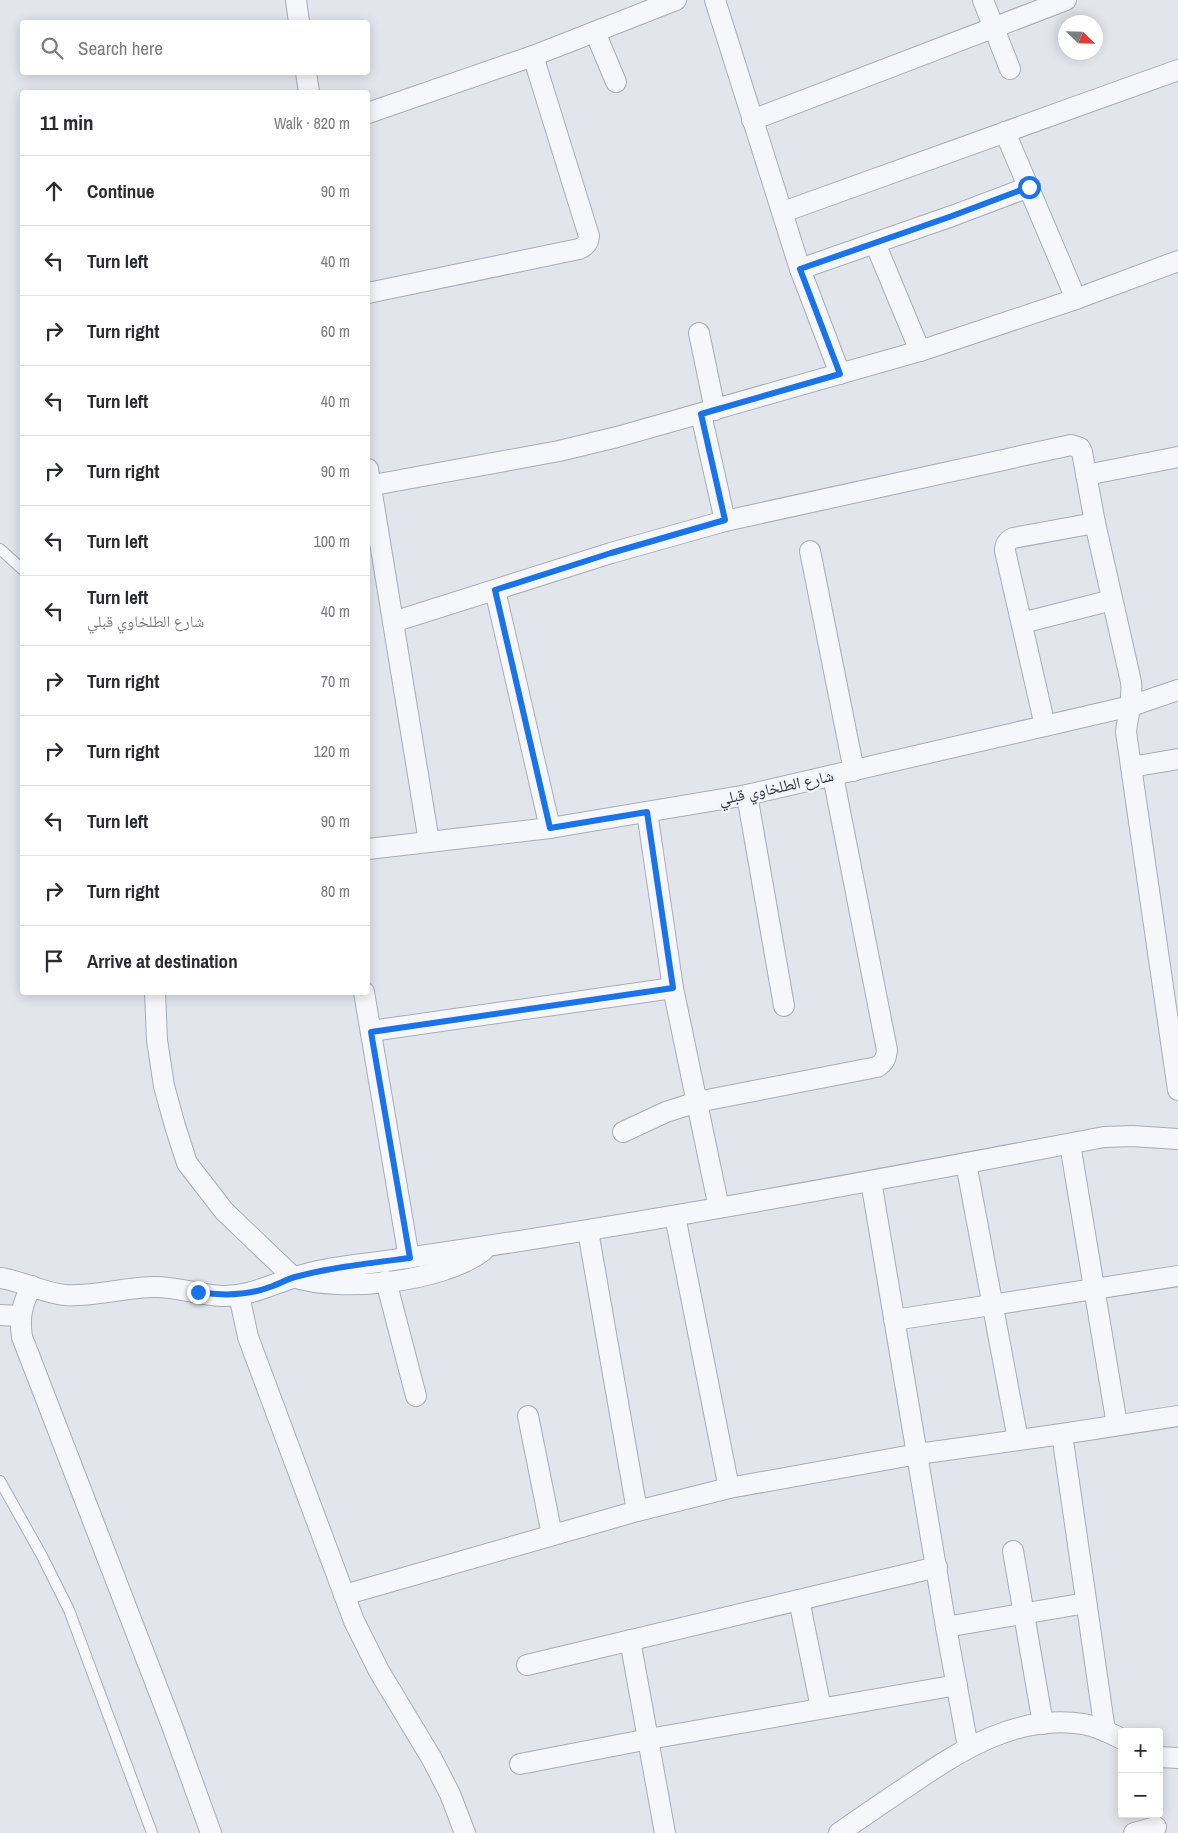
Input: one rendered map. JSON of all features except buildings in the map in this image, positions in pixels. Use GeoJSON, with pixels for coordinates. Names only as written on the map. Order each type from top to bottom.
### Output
{"type":"FeatureCollection","features":[{"type":"Feature","properties":{"kind":"street"},"geometry":{"type":"LineString","coordinates":[[296,0],[299,20]]}},
{"type":"Feature","properties":{"kind":"street"},"geometry":{"type":"LineString","coordinates":[[370,113],[534,56],[676,0]]}},
{"type":"Feature","properties":{"kind":"street"},"geometry":{"type":"LineString","coordinates":[[715,0],[800,269],[840,374]]}},
{"type":"Feature","properties":{"kind":"street"},"geometry":{"type":"LineString","coordinates":[[984,0],[1010,69]]}},
{"type":"Feature","properties":{"kind":"street"},"geometry":{"type":"LineString","coordinates":[[752,120],[1066,0]]}},
{"type":"Feature","properties":{"kind":"street"},"geometry":{"type":"LineString","coordinates":[[595,32],[616,82]]}},
{"type":"Feature","properties":{"kind":"street"},"geometry":{"type":"LineString","coordinates":[[370,293],[579,248],[588,242],[589,236],[534,56]]}},
{"type":"Feature","properties":{"kind":"street"},"geometry":{"type":"LineString","coordinates":[[783,212],[1178,70]]}},
{"type":"Feature","properties":{"kind":"street"},"geometry":{"type":"LineString","coordinates":[[306,75],[309,90]]}},
{"type":"Feature","properties":{"kind":"street"},"geometry":{"type":"LineString","coordinates":[[1005,132],[1076,299]]}},
{"type":"Feature","properties":{"kind":"street"},"geometry":{"type":"LineString","coordinates":[[800,269],[1029,187]]}},
{"type":"Feature","properties":{"kind":"street"},"geometry":{"type":"LineString","coordinates":[[875,243],[920,351]]}},
{"type":"Feature","properties":{"kind":"street"},"geometry":{"type":"LineString","coordinates":[[370,480],[559,451],[708,412],[920,351],[1076,299],[1178,261]]}},
{"type":"Feature","properties":{"kind":"street"},"geometry":{"type":"LineString","coordinates":[[699,334],[708,412],[725,520]]}},
{"type":"Feature","properties":{"kind":"street"},"geometry":{"type":"LineString","coordinates":[[393,622],[611,553],[725,520],[1071,445],[1080,448],[1131,682],[1131,706],[1126,732],[1178,1090]]}},
{"type":"Feature","properties":{"kind":"street"},"geometry":{"type":"LineString","coordinates":[[1086,475],[1178,456]]}},
{"type":"Feature","properties":{"kind":"street"},"geometry":{"type":"LineString","coordinates":[[370,491],[429,842]]}},
{"type":"Feature","properties":{"kind":"street"},"geometry":{"type":"LineString","coordinates":[[1045,726],[1005,551],[1008,540],[1013,538],[1095,523]]}},
{"type":"Feature","properties":{"kind":"street"},"geometry":{"type":"LineString","coordinates":[[810,551],[854,771]]}},
{"type":"Feature","properties":{"kind":"street"},"geometry":{"type":"LineString","coordinates":[[495,590],[550,828]]}},
{"type":"Feature","properties":{"kind":"street"},"geometry":{"type":"LineString","coordinates":[[1022,622],[1112,600]]}},
{"type":"Feature","properties":{"kind":"street","name":"شارع الطلخاوي قبلي"},"geometry":{"type":"LineString","coordinates":[[370,849],[550,828],[747,795],[1131,706],[1178,690]]}},
{"type":"Feature","properties":{"kind":"street"},"geometry":{"type":"LineString","coordinates":[[1131,767],[1178,759]]}},
{"type":"Feature","properties":{"kind":"street"},"geometry":{"type":"LineString","coordinates":[[623,1132],[666,1112],[697,1102],[877,1067],[886,1058],[887,1050],[833,776]]}},
{"type":"Feature","properties":{"kind":"street"},"geometry":{"type":"LineString","coordinates":[[747,795],[784,1006]]}},
{"type":"Feature","properties":{"kind":"street"},"geometry":{"type":"LineString","coordinates":[[647,812],[673,988],[719,1208]]}},
{"type":"Feature","properties":{"kind":"street"},"geometry":{"type":"LineString","coordinates":[[371,1032],[673,988]]}},
{"type":"Feature","properties":{"kind":"street"},"geometry":{"type":"LineString","coordinates":[[155,995],[157,1040],[164,1086],[187,1163],[224,1211],[293,1277],[306,1282],[349,1285],[386,1282],[450,1269],[464,1263],[491,1246]]}},
{"type":"Feature","properties":{"kind":"street"},"geometry":{"type":"LineString","coordinates":[[365,995],[410,1258]]}},
{"type":"Feature","properties":{"kind":"street"},"geometry":{"type":"LineString","coordinates":[[0,1278],[62,1294],[77,1295],[115,1289],[154,1287],[176,1288],[223,1296],[240,1295],[269,1288],[293,1277],[338,1268],[588,1231],[871,1181],[1104,1137],[1132,1136],[1178,1139]]}},
{"type":"Feature","properties":{"kind":"street"},"geometry":{"type":"LineString","coordinates":[[1070,1144],[1117,1425]]}},
{"type":"Feature","properties":{"kind":"street"},"geometry":{"type":"LineString","coordinates":[[966,1163],[1018,1440]]}},
{"type":"Feature","properties":{"kind":"street"},"geometry":{"type":"LineString","coordinates":[[871,1181],[968,1747]]}},
{"type":"Feature","properties":{"kind":"street"},"geometry":{"type":"LineString","coordinates":[[675,1216],[729,1488]]}},
{"type":"Feature","properties":{"kind":"street"},"geometry":{"type":"LineString","coordinates":[[588,1231],[637,1511]]}},
{"type":"Feature","properties":{"kind":"street"},"geometry":{"type":"LineString","coordinates":[[894,1320],[1178,1276]]}},
{"type":"Feature","properties":{"kind":"street"},"geometry":{"type":"LineString","coordinates":[[386,1282],[416,1396]]}},
{"type":"Feature","properties":{"kind":"street"},"geometry":{"type":"LineString","coordinates":[[32,1286],[23,1303],[21,1316],[20,1326],[26,1346],[172,1723],[211,1833]]}},
{"type":"Feature","properties":{"kind":"street"},"geometry":{"type":"LineString","coordinates":[[240,1295],[248,1337],[344,1595],[379,1671],[432,1759],[450,1794],[465,1833]]}},
{"type":"Feature","properties":{"kind":"street"},"geometry":{"type":"LineString","coordinates":[[0,1315],[21,1316]]}},
{"type":"Feature","properties":{"kind":"street"},"geometry":{"type":"LineString","coordinates":[[528,1416],[552,1536]]}},
{"type":"Feature","properties":{"kind":"street"},"geometry":{"type":"LineString","coordinates":[[344,1595],[637,1511],[729,1488],[918,1454],[1178,1416]]}},
{"type":"Feature","properties":{"kind":"street"},"geometry":{"type":"LineString","coordinates":[[1062,1434],[1086,1603],[1113,1735]]}},
{"type":"Feature","properties":{"kind":"street"},"geometry":{"type":"LineString","coordinates":[[1013,1551],[1043,1724]]}},
{"type":"Feature","properties":{"kind":"street"},"geometry":{"type":"LineString","coordinates":[[527,1665],[937,1567]]}},
{"type":"Feature","properties":{"kind":"street"},"geometry":{"type":"LineString","coordinates":[[799,1600],[820,1708]]}},
{"type":"Feature","properties":{"kind":"street"},"geometry":{"type":"LineString","coordinates":[[946,1627],[1086,1603]]}},
{"type":"Feature","properties":{"kind":"street"},"geometry":{"type":"LineString","coordinates":[[630,1640],[665,1833]]}},
{"type":"Feature","properties":{"kind":"street"},"geometry":{"type":"LineString","coordinates":[[520,1764],[649,1738],[957,1685]]}},
{"type":"Feature","properties":{"kind":"street"},"geometry":{"type":"LineString","coordinates":[[839,1833],[968,1747],[1001,1733],[1043,1724],[1062,1723],[1084,1724],[1113,1735]]}},
{"type":"Feature","properties":{"kind":"street"},"geometry":{"type":"LineString","coordinates":[[1163,1757],[1178,1758]]}},
{"type":"Feature","properties":{"kind":"street"},"geometry":{"type":"LineString","coordinates":[[1134,1833],[1156,1827]]}},
{"type":"Feature","properties":{"kind":"lane"},"geometry":{"type":"LineString","coordinates":[[0,549],[20,567]]}},
{"type":"Feature","properties":{"kind":"lane"},"geometry":{"type":"LineString","coordinates":[[0,1481],[47,1565],[68,1610],[152,1833]]}},
{"type":"Feature","properties":{"kind":"route"},"geometry":{"type":"LineString","coordinates":[[198,1292],[223,1296],[240,1295],[269,1288],[293,1277],[338,1268],[410,1258],[371,1032],[673,988],[647,812],[550,828],[495,590],[611,553],[725,520],[701,414],[840,374],[800,269],[1029,187]]}}]}
